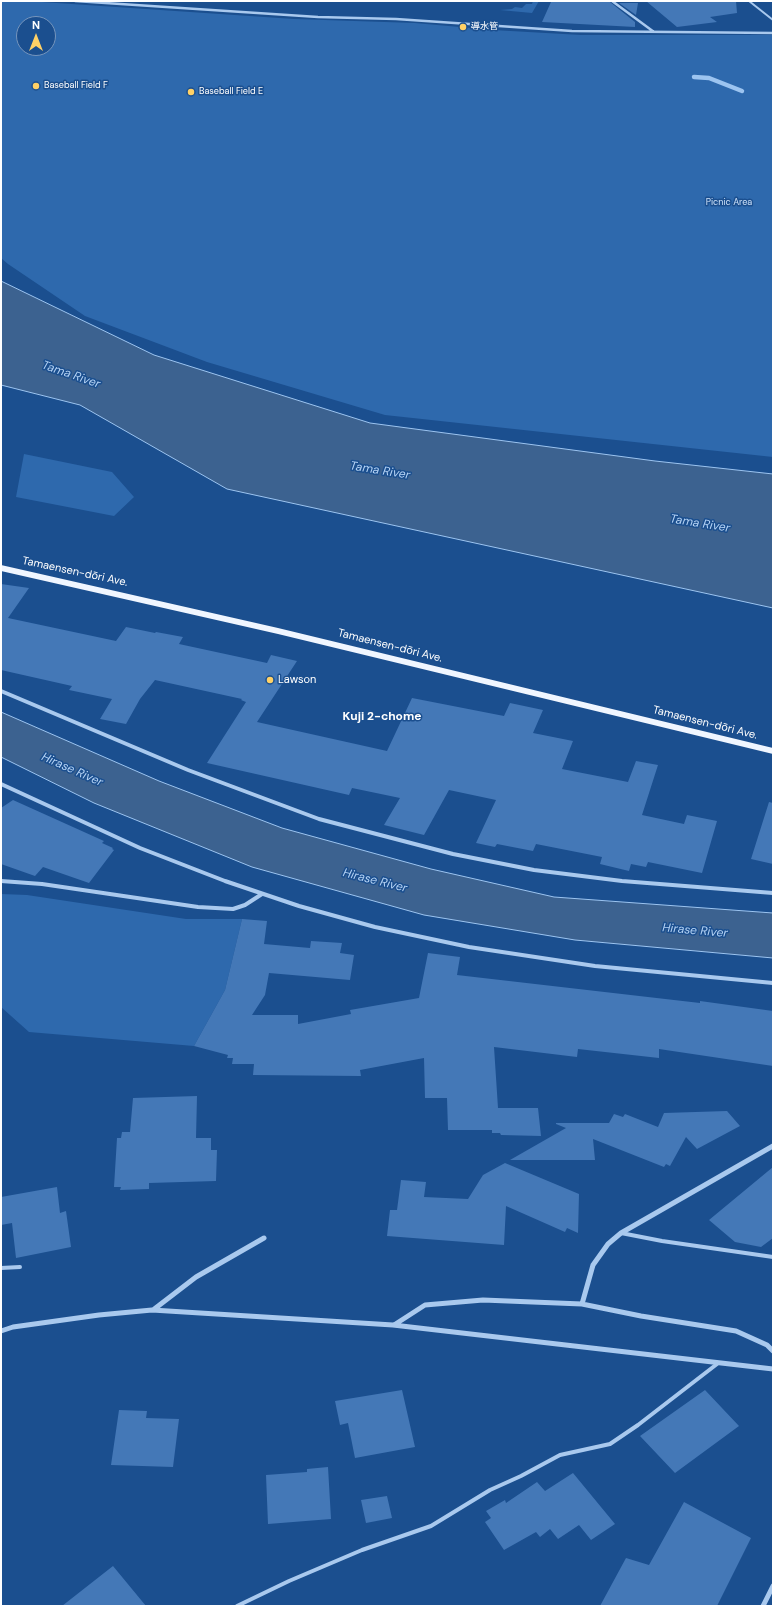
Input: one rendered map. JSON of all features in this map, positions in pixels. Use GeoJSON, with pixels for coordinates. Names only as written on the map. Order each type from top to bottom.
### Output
{"type":"FeatureCollection","features":[{"type":"Feature","properties":{"kind":"main road","name":"Tamaensen-dōri Ave."},"geometry":{"type":"LineString","coordinates":[[1,568],[278,631],[773,751]]}},
{"type":"Feature","properties":{"kind":"street"},"geometry":{"type":"LineString","coordinates":[[75,1],[318,17],[396,19],[572,31],[773,33]]}},
{"type":"Feature","properties":{"kind":"street"},"geometry":{"type":"LineString","coordinates":[[612,1],[654,32]]}},
{"type":"Feature","properties":{"kind":"street"},"geometry":{"type":"LineString","coordinates":[[1,691],[188,770],[326,821],[453,854],[534,870],[622,881],[773,893]]}},
{"type":"Feature","properties":{"kind":"street"},"geometry":{"type":"LineString","coordinates":[[1,784],[140,848],[225,881],[299,906],[375,928],[469,947],[595,966],[773,983]]}},
{"type":"Feature","properties":{"kind":"street"},"geometry":{"type":"LineString","coordinates":[[1,881],[42,884],[198,907],[232,909],[244,905],[262,894]]}},
{"type":"Feature","properties":{"kind":"street"},"geometry":{"type":"LineString","coordinates":[[582,1304],[593,1265],[608,1244],[621,1233],[773,1146]]}},
{"type":"Feature","properties":{"kind":"street"},"geometry":{"type":"LineString","coordinates":[[152,1310],[196,1277],[264,1238]]}},
{"type":"Feature","properties":{"kind":"street"},"geometry":{"type":"LineString","coordinates":[[393,1325],[425,1305],[483,1300],[582,1304],[642,1316],[736,1331],[767,1345],[773,1351]]}},
{"type":"Feature","properties":{"kind":"street"},"geometry":{"type":"LineString","coordinates":[[1,1331],[13,1327],[99,1314],[152,1310],[393,1325],[717,1364],[773,1369]]}},
{"type":"Feature","properties":{"kind":"street"},"geometry":{"type":"LineString","coordinates":[[763,1606],[773,1586]]}},
{"type":"Feature","properties":{"kind":"lane"},"geometry":{"type":"LineString","coordinates":[[96,1],[111,4]]}},
{"type":"Feature","properties":{"kind":"lane"},"geometry":{"type":"LineString","coordinates":[[749,1],[773,20]]}},
{"type":"Feature","properties":{"kind":"lane"},"geometry":{"type":"LineString","coordinates":[[621,1233],[662,1241],[773,1257]]}},
{"type":"Feature","properties":{"kind":"lane"},"geometry":{"type":"LineString","coordinates":[[1,1268],[20,1267]]}},
{"type":"Feature","properties":{"kind":"lane"},"geometry":{"type":"LineString","coordinates":[[236,1606],[362,1550],[431,1526],[490,1490],[521,1476],[560,1455],[610,1444],[638,1425],[717,1364]]}},
{"type":"Feature","properties":{"kind":"green space","name":"Picnic Area"},"geometry":{"type":"Polygon","coordinates":[[[1,1],[27,1],[294,19],[415,23],[493,30],[581,35],[773,35],[773,457],[385,415],[207,362],[85,316],[1,258],[1,1]]]}},
{"type":"Feature","properties":{"kind":"green space"},"geometry":{"type":"Polygon","coordinates":[[[533,1],[539,1],[532,13],[500,10],[512,9],[515,7],[522,8],[526,4],[532,4],[533,1]]]}},
{"type":"Feature","properties":{"kind":"green space"},"geometry":{"type":"Polygon","coordinates":[[[24,454],[112,472],[134,497],[114,516],[16,497],[24,454]]]}},
{"type":"Feature","properties":{"kind":"green space"},"geometry":{"type":"Polygon","coordinates":[[[1,894],[27,895],[186,919],[242,919],[225,990],[194,1046],[29,1032],[1,1007],[1,894]]]}},
{"type":"Feature","properties":{"kind":"water","name":"Tama River"},"geometry":{"type":"Polygon","coordinates":[[[1,281],[154,355],[370,423],[655,461],[773,474],[773,608],[227,489],[80,405],[1,385],[1,281]]]}},
{"type":"Feature","properties":{"kind":"water","name":"Hirase River"},"geometry":{"type":"Polygon","coordinates":[[[1,712],[159,781],[282,828],[431,869],[554,897],[773,913],[773,958],[575,940],[424,915],[252,867],[94,803],[1,757],[1,712]]]}},
{"type":"Feature","properties":{"kind":"building"},"geometry":{"type":"Polygon","coordinates":[[[646,1],[736,1],[737,13],[710,17],[717,22],[677,27],[646,1]]]}},
{"type":"Feature","properties":{"kind":"building"},"geometry":{"type":"Polygon","coordinates":[[[551,2],[610,2],[635,22],[635,27],[542,22],[551,2]]]}},
{"type":"Feature","properties":{"kind":"building"},"geometry":{"type":"Polygon","coordinates":[[[619,3],[638,3],[636,15],[619,3]]]}},
{"type":"Feature","properties":{"kind":"building"},"geometry":{"type":"Polygon","coordinates":[[[1,584],[29,588],[8,618],[116,641],[126,627],[183,637],[179,644],[267,663],[271,655],[297,661],[257,722],[387,751],[412,698],[504,716],[510,703],[543,710],[533,733],[573,741],[562,769],[628,782],[636,761],[658,765],[642,815],[684,824],[687,815],[717,821],[702,873],[648,862],[646,867],[631,864],[629,871],[600,864],[602,857],[536,844],[533,851],[497,844],[495,847],[476,843],[496,800],[449,790],[424,835],[384,825],[400,798],[352,788],[349,795],[207,763],[246,702],[241,700],[242,699],[155,680],[140,699],[126,724],[100,719],[112,699],[69,690],[72,686],[1,670],[1,584]]]}},
{"type":"Feature","properties":{"kind":"building"},"geometry":{"type":"Polygon","coordinates":[[[13,800],[104,841],[102,843],[113,848],[112,849],[114,850],[89,883],[43,867],[35,876],[1,864],[1,808],[13,800]]]}},
{"type":"Feature","properties":{"kind":"building"},"geometry":{"type":"Polygon","coordinates":[[[769,802],[773,803],[773,864],[751,859],[769,802]]]}},
{"type":"Feature","properties":{"kind":"building"},"geometry":{"type":"Polygon","coordinates":[[[242,919],[267,921],[264,944],[310,948],[311,941],[342,943],[340,953],[354,955],[350,980],[269,973],[265,995],[252,1015],[298,1015],[298,1024],[351,1014],[350,1010],[419,998],[428,953],[460,957],[457,975],[700,1003],[700,1001],[773,1011],[773,1066],[659,1049],[659,1058],[578,1049],[577,1057],[494,1047],[498,1108],[538,1108],[541,1136],[501,1135],[500,1133],[492,1133],[492,1130],[448,1130],[447,1098],[425,1098],[424,1058],[360,1070],[361,1076],[253,1075],[254,1064],[232,1064],[233,1058],[227,1058],[228,1055],[194,1046],[225,990],[242,919]]]}},
{"type":"Feature","properties":{"kind":"building"},"geometry":{"type":"Polygon","coordinates":[[[197,1096],[196,1138],[211,1138],[211,1150],[217,1150],[216,1181],[149,1183],[149,1189],[120,1190],[121,1187],[114,1187],[117,1138],[121,1138],[122,1132],[130,1132],[133,1098],[197,1096]]]}},
{"type":"Feature","properties":{"kind":"building"},"geometry":{"type":"Polygon","coordinates":[[[727,1111],[740,1126],[697,1149],[686,1137],[670,1166],[666,1164],[664,1167],[593,1139],[595,1160],[510,1160],[566,1128],[556,1123],[609,1123],[614,1114],[623,1117],[625,1114],[658,1127],[664,1113],[727,1111]]]}},
{"type":"Feature","properties":{"kind":"building"},"geometry":{"type":"Polygon","coordinates":[[[505,1163],[579,1194],[578,1233],[567,1228],[565,1232],[506,1206],[504,1245],[387,1236],[390,1210],[397,1210],[401,1180],[426,1182],[424,1197],[468,1199],[483,1175],[505,1163]]]}},
{"type":"Feature","properties":{"kind":"building"},"geometry":{"type":"Polygon","coordinates":[[[773,1167],[773,1238],[761,1247],[735,1242],[709,1220],[773,1167]]]}},
{"type":"Feature","properties":{"kind":"building"},"geometry":{"type":"Polygon","coordinates":[[[57,1187],[60,1213],[66,1211],[71,1247],[16,1258],[12,1223],[1,1225],[1,1197],[57,1187]]]}},
{"type":"Feature","properties":{"kind":"building"},"geometry":{"type":"Polygon","coordinates":[[[402,1390],[415,1447],[355,1458],[348,1423],[340,1425],[335,1401],[402,1390]]]}},
{"type":"Feature","properties":{"kind":"building"},"geometry":{"type":"Polygon","coordinates":[[[705,1390],[739,1426],[675,1473],[640,1436],[705,1390]]]}},
{"type":"Feature","properties":{"kind":"building"},"geometry":{"type":"Polygon","coordinates":[[[119,1410],[147,1411],[146,1418],[179,1419],[173,1467],[111,1465],[119,1410]]]}},
{"type":"Feature","properties":{"kind":"building"},"geometry":{"type":"Polygon","coordinates":[[[328,1467],[331,1519],[268,1524],[266,1475],[307,1472],[307,1469],[328,1467]]]}},
{"type":"Feature","properties":{"kind":"building"},"geometry":{"type":"Polygon","coordinates":[[[573,1473],[615,1524],[591,1540],[579,1525],[558,1539],[550,1529],[540,1537],[536,1532],[504,1550],[485,1522],[491,1518],[486,1511],[505,1500],[506,1503],[537,1482],[545,1491],[573,1473]]]}},
{"type":"Feature","properties":{"kind":"building"},"geometry":{"type":"Polygon","coordinates":[[[387,1496],[392,1518],[366,1523],[361,1500],[387,1496]]]}},
{"type":"Feature","properties":{"kind":"building"},"geometry":{"type":"Polygon","coordinates":[[[684,1502],[751,1538],[717,1606],[600,1606],[626,1558],[649,1565],[684,1502]]]}},
{"type":"Feature","properties":{"kind":"building"},"geometry":{"type":"Polygon","coordinates":[[[113,1566],[146,1606],[62,1606],[113,1566]]]}},
{"type":"Feature","properties":{"kind":"waterway"},"geometry":{"type":"LineString","coordinates":[[694,77],[709,78],[742,91]]}},
{"type":"Feature","properties":{"kind":"place","name":"導水管"},"geometry":{"type":"Point","coordinates":[463,27]}},
{"type":"Feature","properties":{"kind":"place","name":"Baseball Field F"},"geometry":{"type":"Point","coordinates":[36,86]}},
{"type":"Feature","properties":{"kind":"place","name":"Baseball Field E"},"geometry":{"type":"Point","coordinates":[191,92]}},
{"type":"Feature","properties":{"kind":"place","name":"Lawson"},"geometry":{"type":"Point","coordinates":[270,680]}},
{"type":"Feature","properties":{"kind":"district","name":"Kuji 2-chome"},"geometry":{"type":"Point","coordinates":[382,717]}}]}
